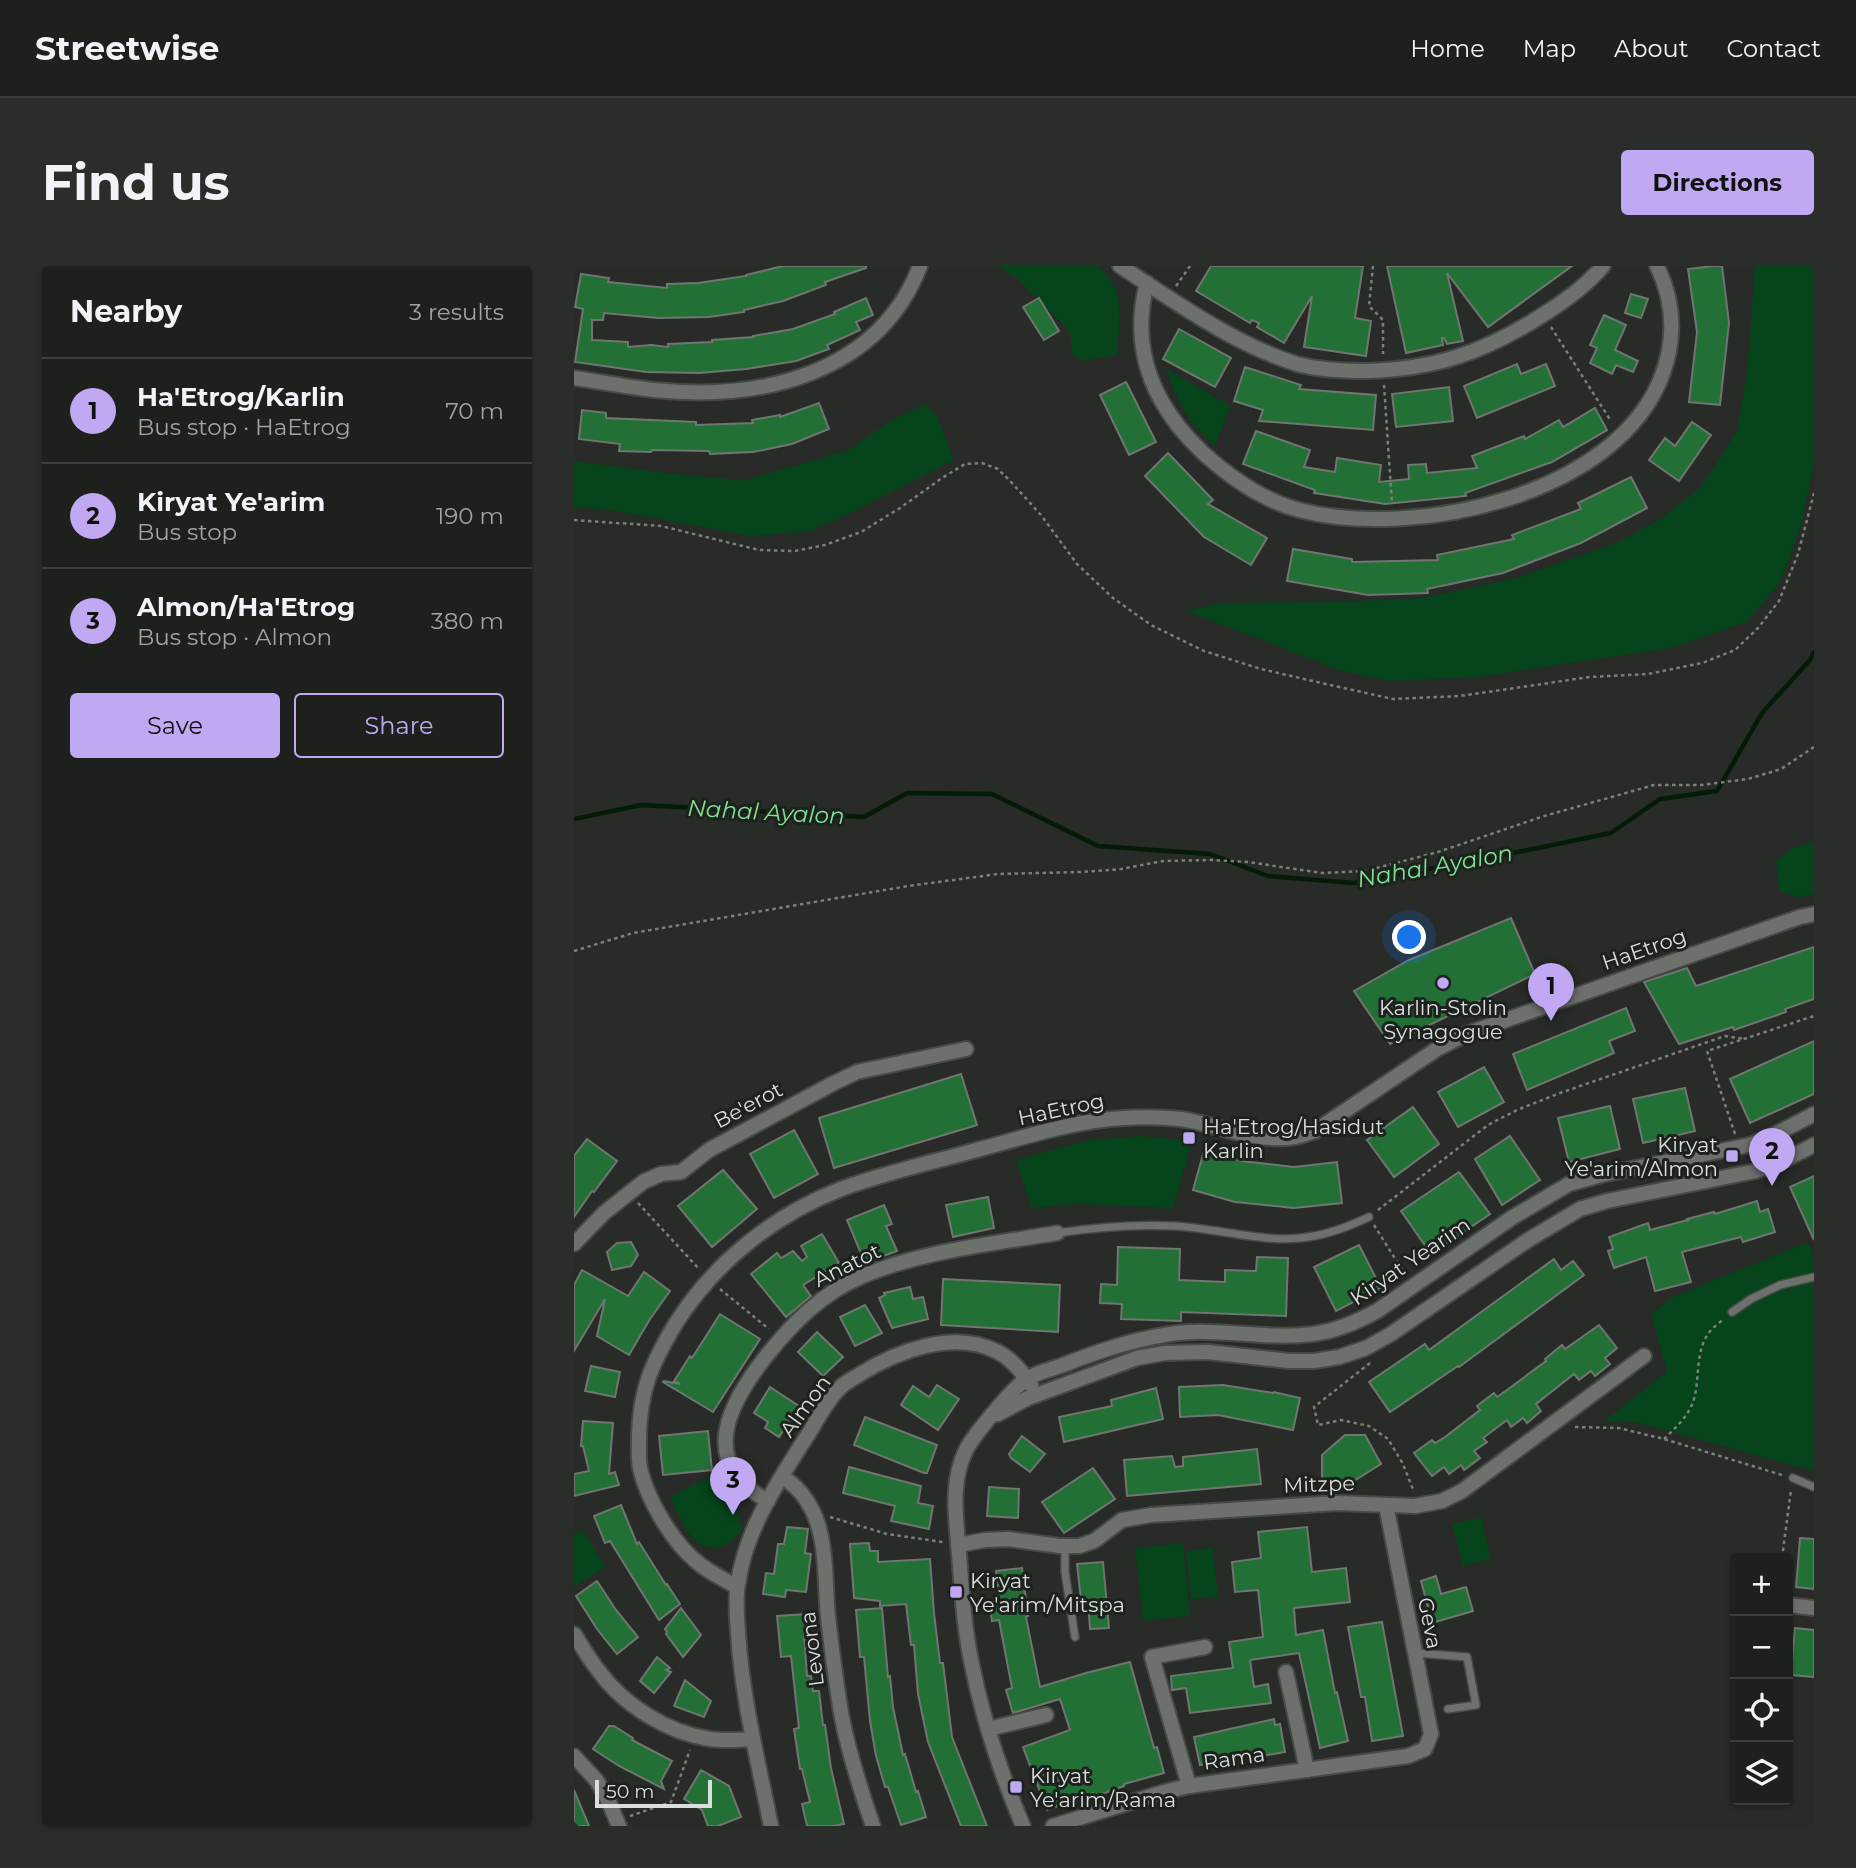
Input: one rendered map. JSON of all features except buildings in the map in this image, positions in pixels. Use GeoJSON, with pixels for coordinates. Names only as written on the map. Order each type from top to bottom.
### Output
{"type":"FeatureCollection","features":[{"type":"Feature","properties":{"kind":"street"},"geometry":{"type":"LineString","coordinates":[[574,378],[687,392],[719,392],[783,383],[816,371],[846,356],[869,340],[888,322],[902,302],[920,266]]}},
{"type":"Feature","properties":{"kind":"street"},"geometry":{"type":"LineString","coordinates":[[1120,266],[1221,329],[1288,360],[1324,369],[1347,371],[1427,365],[1486,347],[1544,315],[1577,292],[1603,266]]}},
{"type":"Feature","properties":{"kind":"street"},"geometry":{"type":"LineString","coordinates":[[1147,283],[1140,328],[1147,370],[1170,415],[1188,439],[1238,480],[1267,498],[1298,510],[1325,515],[1394,519],[1453,512],[1513,497],[1549,483],[1582,465],[1613,444],[1631,427],[1649,403],[1661,379],[1673,334],[1666,284],[1657,266]]}},
{"type":"Feature","properties":{"kind":"street","name":"HaEtrog"},"geometry":{"type":"LineString","coordinates":[[737,1587],[696,1562],[667,1528],[648,1492],[640,1467],[641,1405],[648,1375],[689,1303],[725,1262],[758,1234],[794,1211],[840,1189],[889,1173],[1079,1123],[1122,1118],[1180,1119],[1270,1138],[1294,1137],[1315,1131],[1437,1049],[1466,1034],[1800,916],[1814,914]]}},
{"type":"Feature","properties":{"kind":"street","name":"Be'erot"},"geometry":{"type":"LineString","coordinates":[[574,1244],[604,1213],[643,1182],[661,1174],[681,1172],[709,1150],[834,1083],[857,1072],[966,1049]]}},
{"type":"Feature","properties":{"kind":"street","name":"Kiryat Yearim"},"geometry":{"type":"LineString","coordinates":[[1023,1826],[988,1729],[971,1662],[955,1499],[956,1477],[969,1443],[1027,1379],[1115,1345],[1173,1334],[1210,1332],[1312,1335],[1355,1323],[1377,1311],[1513,1217],[1569,1184],[1740,1147],[1768,1138],[1814,1114]]}},
{"type":"Feature","properties":{"kind":"street","name":"Kiryat Yearim"},"geometry":{"type":"LineString","coordinates":[[988,1420],[1007,1408],[1038,1395],[1137,1359],[1165,1353],[1208,1352],[1289,1361],[1339,1357],[1380,1340],[1528,1240],[1580,1209],[1607,1201],[1756,1171],[1779,1163],[1814,1145]]}},
{"type":"Feature","properties":{"kind":"street","name":"Anatot"},"geometry":{"type":"LineString","coordinates":[[768,1501],[740,1482],[731,1467],[726,1448],[726,1427],[731,1410],[751,1376],[780,1339],[812,1306],[848,1283],[898,1264],[946,1252],[1057,1233]]}},
{"type":"Feature","properties":{"kind":"street","name":"Almon"},"geometry":{"type":"LineString","coordinates":[[771,1826],[744,1696],[737,1587],[744,1553],[768,1501],[823,1410],[839,1388],[869,1368],[907,1351],[957,1342],[978,1344],[1012,1361],[1038,1395]]}},
{"type":"Feature","properties":{"kind":"street","name":"Mitzpe"},"geometry":{"type":"LineString","coordinates":[[958,1545],[1007,1539],[1079,1546],[1094,1541],[1122,1520],[1151,1515],[1337,1503],[1415,1506],[1442,1501],[1462,1492],[1644,1356]]}},
{"type":"Feature","properties":{"kind":"street","name":"Levona"},"geometry":{"type":"LineString","coordinates":[[782,1477],[791,1482],[805,1498],[814,1513],[820,1532],[842,1720],[873,1826]]}},
{"type":"Feature","properties":{"kind":"street","name":"Geva"},"geometry":{"type":"LineString","coordinates":[[1386,1504],[1431,1734],[1425,1749]]}},
{"type":"Feature","properties":{"kind":"street"},"geometry":{"type":"LineString","coordinates":[[1793,1606],[1814,1608]]}},
{"type":"Feature","properties":{"kind":"street"},"geometry":{"type":"LineString","coordinates":[[574,1634],[599,1672],[637,1708],[664,1724],[712,1740],[753,1740]]}},
{"type":"Feature","properties":{"kind":"street"},"geometry":{"type":"LineString","coordinates":[[1189,1786],[1152,1657],[1205,1647]]}},
{"type":"Feature","properties":{"kind":"street"},"geometry":{"type":"LineString","coordinates":[[1286,1672],[1307,1770]]}},
{"type":"Feature","properties":{"kind":"street"},"geometry":{"type":"LineString","coordinates":[[988,1729],[1046,1715]]}},
{"type":"Feature","properties":{"kind":"street","name":"Rama"},"geometry":{"type":"LineString","coordinates":[[1053,1826],[1189,1786],[1408,1756],[1425,1749]]}},
{"type":"Feature","properties":{"kind":"street"},"geometry":{"type":"LineString","coordinates":[[574,1755],[597,1781],[618,1823]]}},
{"type":"Feature","properties":{"kind":"lane"},"geometry":{"type":"LineString","coordinates":[[1057,1233],[1100,1226],[1176,1226],[1272,1238],[1307,1238],[1369,1217]]}},
{"type":"Feature","properties":{"kind":"lane"},"geometry":{"type":"LineString","coordinates":[[1732,1312],[1780,1285],[1814,1277]]}},
{"type":"Feature","properties":{"kind":"lane"},"geometry":{"type":"LineString","coordinates":[[1793,1478],[1814,1487]]}},
{"type":"Feature","properties":{"kind":"lane"},"geometry":{"type":"LineString","coordinates":[[1065,1546],[1065,1572],[1075,1637]]}},
{"type":"Feature","properties":{"kind":"lane"},"geometry":{"type":"LineString","coordinates":[[1415,1653],[1467,1657],[1476,1704],[1448,1709]]}},
{"type":"Feature","properties":{"kind":"path"},"geometry":{"type":"LineString","coordinates":[[1169,297],[1190,266]]}},
{"type":"Feature","properties":{"kind":"path"},"geometry":{"type":"LineString","coordinates":[[1373,266],[1368,306],[1383,320],[1383,370],[1394,519]]}},
{"type":"Feature","properties":{"kind":"path"},"geometry":{"type":"LineString","coordinates":[[1544,315],[1621,436]]}},
{"type":"Feature","properties":{"kind":"path"},"geometry":{"type":"LineString","coordinates":[[574,520],[661,526],[759,550],[795,551],[825,545],[861,532],[965,464],[982,463],[998,469],[1011,482],[1077,564],[1113,598],[1151,625],[1204,650],[1261,668],[1393,699],[1460,696],[1590,677],[1648,674],[1702,663],[1735,649],[1758,628],[1779,601],[1798,554],[1814,493]]}},
{"type":"Feature","properties":{"kind":"path"},"geometry":{"type":"LineString","coordinates":[[574,951],[633,933],[908,886],[998,874],[1082,872],[1121,869],[1163,861],[1210,860],[1248,862],[1322,873],[1364,871],[1438,852],[1541,817],[1654,785],[1701,785],[1748,779],[1781,769],[1814,747]]}},
{"type":"Feature","properties":{"kind":"path"},"geometry":{"type":"LineString","coordinates":[[1740,1147],[1707,1051],[1814,1016]]}},
{"type":"Feature","properties":{"kind":"path"},"geometry":{"type":"LineString","coordinates":[[1412,1287],[1369,1217],[1488,1125],[1560,1093],[1725,1036],[1745,1039]]}},
{"type":"Feature","properties":{"kind":"path"},"geometry":{"type":"LineString","coordinates":[[1664,1439],[1681,1423],[1695,1397],[1701,1348],[1708,1333],[1732,1312]]}},
{"type":"Feature","properties":{"kind":"path"},"geometry":{"type":"LineString","coordinates":[[1380,1340],[1374,1360],[1314,1407],[1318,1425],[1341,1420],[1369,1426],[1388,1439],[1413,1488],[1415,1506]]}},
{"type":"Feature","properties":{"kind":"path"},"geometry":{"type":"LineString","coordinates":[[1569,1427],[1619,1428],[1793,1478],[1783,1553]]}},
{"type":"Feature","properties":{"kind":"path"},"geometry":{"type":"LineString","coordinates":[[814,1513],[887,1534],[958,1545]]}},
{"type":"Feature","properties":{"kind":"path"},"geometry":{"type":"LineString","coordinates":[[618,1823],[671,1801],[695,1736]]}},
{"type":"Feature","properties":{"kind":"green space"},"geometry":{"type":"Polygon","coordinates":[[[998,266],[1096,266],[1106,274],[1117,295],[1120,318],[1117,355],[1081,361],[1072,353],[1070,332],[1017,278],[998,266]]]}},
{"type":"Feature","properties":{"kind":"green space"},"geometry":{"type":"Polygon","coordinates":[[[1755,266],[1814,266],[1814,464],[1800,530],[1779,584],[1746,622],[1670,648],[1478,677],[1390,681],[1342,671],[1186,611],[1220,603],[1423,598],[1516,578],[1616,543],[1659,520],[1701,487],[1737,431],[1747,372],[1755,266]]]}},
{"type":"Feature","properties":{"kind":"green space"},"geometry":{"type":"Polygon","coordinates":[[[1165,368],[1231,406],[1214,446],[1193,424],[1179,402],[1165,368]]]}},
{"type":"Feature","properties":{"kind":"green space"},"geometry":{"type":"Polygon","coordinates":[[[925,404],[936,414],[954,460],[851,513],[807,532],[750,536],[611,510],[574,507],[574,461],[746,480],[849,450],[887,423],[925,404]]]}},
{"type":"Feature","properties":{"kind":"green space"},"geometry":{"type":"Polygon","coordinates":[[[1814,842],[1814,894],[1798,898],[1779,890],[1776,862],[1792,848],[1814,842]]]}},
{"type":"Feature","properties":{"kind":"green space"},"geometry":{"type":"Polygon","coordinates":[[[1140,1136],[1192,1141],[1173,1208],[1078,1204],[1032,1208],[1016,1160],[1087,1140],[1140,1136]]]}},
{"type":"Feature","properties":{"kind":"green space"},"geometry":{"type":"Polygon","coordinates":[[[1808,1242],[1814,1255],[1814,1471],[1635,1422],[1604,1421],[1667,1372],[1651,1314],[1675,1296],[1808,1242]]]}},
{"type":"Feature","properties":{"kind":"green space"},"geometry":{"type":"Polygon","coordinates":[[[718,1472],[732,1495],[743,1530],[718,1549],[699,1544],[686,1530],[670,1497],[718,1472]]]}},
{"type":"Feature","properties":{"kind":"green space"},"geometry":{"type":"Polygon","coordinates":[[[1481,1517],[1491,1559],[1463,1566],[1452,1524],[1481,1517]]]}},
{"type":"Feature","properties":{"kind":"green space"},"geometry":{"type":"Polygon","coordinates":[[[583,1530],[605,1567],[574,1587],[574,1534],[583,1530]]]}},
{"type":"Feature","properties":{"kind":"green space"},"geometry":{"type":"Polygon","coordinates":[[[1183,1543],[1190,1616],[1143,1621],[1135,1548],[1183,1543]]]}},
{"type":"Feature","properties":{"kind":"green space"},"geometry":{"type":"Polygon","coordinates":[[[1213,1548],[1218,1597],[1191,1599],[1186,1551],[1213,1548]]]}},
{"type":"Feature","properties":{"kind":"waterway","name":"Nahal Ayalon"},"geometry":{"type":"LineString","coordinates":[[574,819],[641,805],[864,817],[907,793],[992,794],[1098,846],[1210,854],[1268,876],[1354,883],[1611,833],[1660,799],[1717,791],[1762,713],[1810,660],[1814,652]]}},
{"type":"Feature","properties":{"kind":"place","name":"Karlin-Stolin Synagogue"},"geometry":{"type":"Point","coordinates":[1443,983]}},
{"type":"Feature","properties":{"kind":"place","name":"Ha'Etrog/Karlin"},"geometry":{"type":"Point","coordinates":[1551,1021]}},
{"type":"Feature","properties":{"kind":"place","name":"Ha'Etrog/Hasidut Karlin"},"geometry":{"type":"Point","coordinates":[1189,1138]}},
{"type":"Feature","properties":{"kind":"place","name":"Kiryat Ye'arim/Almon"},"geometry":{"type":"Point","coordinates":[1732,1156]}},
{"type":"Feature","properties":{"kind":"place","name":"Kiryat Ye'arim"},"geometry":{"type":"Point","coordinates":[1772,1186]}},
{"type":"Feature","properties":{"kind":"place","name":"Almon/Ha'Etrog"},"geometry":{"type":"Point","coordinates":[733,1515]}},
{"type":"Feature","properties":{"kind":"place","name":"Kiryat Ye'arim/Mitspa"},"geometry":{"type":"Point","coordinates":[956,1592]}},
{"type":"Feature","properties":{"kind":"place","name":"Kiryat Ye'arim/Rama"},"geometry":{"type":"Point","coordinates":[1016,1787]}}]}
